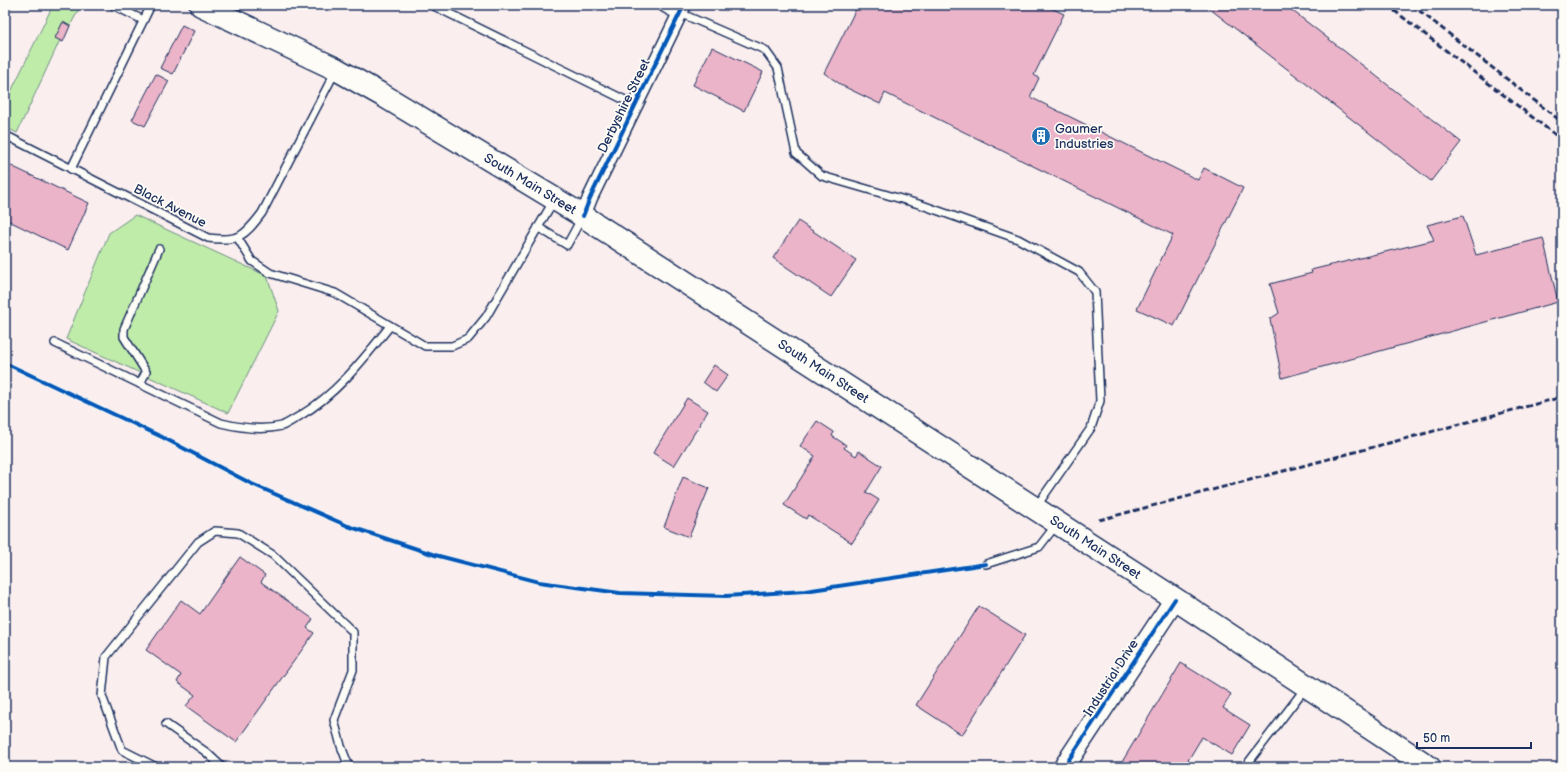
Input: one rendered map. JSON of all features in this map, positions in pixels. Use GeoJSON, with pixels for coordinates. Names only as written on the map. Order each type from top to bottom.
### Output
{"type":"FeatureCollection","features":[{"type":"Feature","properties":{"kind":"main road","name":"South Main Street"},"geometry":{"type":"LineString","coordinates":[[201,5],[218,10],[336,69],[421,117],[555,198],[1175,599],[1429,767]]}},
{"type":"Feature","properties":{"kind":"street"},"geometry":{"type":"LineString","coordinates":[[665,5],[682,9]]}},
{"type":"Feature","properties":{"kind":"street","name":"Derbyshire Street"},"geometry":{"type":"LineString","coordinates":[[583,216],[590,198],[682,9]]}},
{"type":"Feature","properties":{"kind":"street","name":"Industrial Drive"},"geometry":{"type":"LineString","coordinates":[[1064,767],[1175,599]]}},
{"type":"Feature","properties":{"kind":"lane"},"geometry":{"type":"LineString","coordinates":[[113,5],[144,20]]}},
{"type":"Feature","properties":{"kind":"lane"},"geometry":{"type":"LineString","coordinates":[[71,169],[151,5]]}},
{"type":"Feature","properties":{"kind":"lane"},"geometry":{"type":"LineString","coordinates":[[432,5],[635,105]]}},
{"type":"Feature","properties":{"kind":"lane"},"geometry":{"type":"LineString","coordinates":[[682,9],[765,50],[778,68],[796,153],[822,176],[922,205],[1018,239],[1079,272],[1095,292],[1100,402],[1091,428],[1035,509]]}},
{"type":"Feature","properties":{"kind":"lane","name":"Black Avenue"},"geometry":{"type":"LineString","coordinates":[[5,135],[208,238],[227,241],[247,233],[262,213],[336,69]]}},
{"type":"Feature","properties":{"kind":"lane"},"geometry":{"type":"LineString","coordinates":[[237,237],[252,261],[270,274],[335,293],[425,346],[452,346],[468,339],[486,317],[555,198]]}},
{"type":"Feature","properties":{"kind":"lane"},"geometry":{"type":"LineString","coordinates":[[538,227],[567,245],[583,216]]}},
{"type":"Feature","properties":{"kind":"lane"},"geometry":{"type":"LineString","coordinates":[[140,384],[146,372],[124,337],[124,329],[159,249]]}},
{"type":"Feature","properties":{"kind":"lane"},"geometry":{"type":"LineString","coordinates":[[55,343],[221,423],[250,429],[283,425],[312,409],[336,389],[362,361],[390,326]]}},
{"type":"Feature","properties":{"kind":"lane"},"geometry":{"type":"LineString","coordinates":[[986,564],[1039,547],[1058,523]]}},
{"type":"Feature","properties":{"kind":"lane"},"geometry":{"type":"LineString","coordinates":[[156,767],[122,750],[102,696],[106,657],[198,542],[215,530],[238,534],[273,555],[353,632],[353,670],[334,720],[341,746],[349,767]]}},
{"type":"Feature","properties":{"kind":"lane"},"geometry":{"type":"LineString","coordinates":[[1246,767],[1306,686]]}},
{"type":"Feature","properties":{"kind":"lane"},"geometry":{"type":"LineString","coordinates":[[166,724],[206,752],[222,767]]}},
{"type":"Feature","properties":{"kind":"green space"},"geometry":{"type":"Polygon","coordinates":[[[53,5],[81,5],[70,26],[63,22],[55,38],[60,40],[17,133],[5,127],[5,104],[53,5]]]}},
{"type":"Feature","properties":{"kind":"green space"},"geometry":{"type":"Polygon","coordinates":[[[135,215],[267,276],[279,311],[228,413],[66,339],[109,233],[135,215]]]}},
{"type":"Feature","properties":{"kind":"building","name":"Gaumer Industries"},"geometry":{"type":"Polygon","coordinates":[[[858,5],[1044,5],[1064,14],[1034,75],[1039,78],[1030,97],[1198,180],[1204,168],[1243,188],[1174,326],[1137,309],[1173,235],[885,93],[880,104],[843,86],[824,73],[858,5]]]}},
{"type":"Feature","properties":{"kind":"building"},"geometry":{"type":"Polygon","coordinates":[[[1205,5],[1285,5],[1461,142],[1431,181],[1205,5]]]}},
{"type":"Feature","properties":{"kind":"building"},"geometry":{"type":"Polygon","coordinates":[[[63,22],[70,26],[63,42],[55,38],[63,22]]]}},
{"type":"Feature","properties":{"kind":"building"},"geometry":{"type":"Polygon","coordinates":[[[182,25],[194,31],[173,74],[160,68],[182,25]]]}},
{"type":"Feature","properties":{"kind":"building"},"geometry":{"type":"Polygon","coordinates":[[[712,47],[763,72],[744,111],[693,85],[712,47]]]}},
{"type":"Feature","properties":{"kind":"building"},"geometry":{"type":"Polygon","coordinates":[[[156,74],[169,81],[145,126],[132,120],[156,74]]]}},
{"type":"Feature","properties":{"kind":"building"},"geometry":{"type":"Polygon","coordinates":[[[5,163],[89,203],[68,250],[5,219],[5,163]]]}},
{"type":"Feature","properties":{"kind":"building"},"geometry":{"type":"Polygon","coordinates":[[[1463,216],[1476,255],[1543,238],[1558,302],[1282,378],[1270,319],[1279,313],[1270,284],[1312,273],[1311,270],[1434,240],[1427,225],[1463,216]]]}},
{"type":"Feature","properties":{"kind":"building"},"geometry":{"type":"Polygon","coordinates":[[[798,221],[856,260],[831,297],[773,258],[798,221]]]}},
{"type":"Feature","properties":{"kind":"building"},"geometry":{"type":"Polygon","coordinates":[[[714,365],[728,375],[716,392],[703,382],[714,365]]]}},
{"type":"Feature","properties":{"kind":"building"},"geometry":{"type":"Polygon","coordinates":[[[687,398],[708,411],[674,466],[653,453],[687,398]]]}},
{"type":"Feature","properties":{"kind":"building"},"geometry":{"type":"Polygon","coordinates":[[[817,421],[834,432],[832,436],[846,445],[844,448],[856,456],[859,451],[882,466],[866,492],[879,500],[852,543],[808,515],[806,519],[784,505],[815,456],[800,446],[817,421]]]}},
{"type":"Feature","properties":{"kind":"building"},"geometry":{"type":"Polygon","coordinates":[[[683,477],[709,488],[689,537],[664,527],[683,477]]]}},
{"type":"Feature","properties":{"kind":"building"},"geometry":{"type":"Polygon","coordinates":[[[240,557],[265,575],[261,582],[313,619],[307,628],[314,633],[236,742],[186,706],[195,695],[177,682],[181,675],[146,650],[181,600],[200,614],[240,557]]]}},
{"type":"Feature","properties":{"kind":"building"},"geometry":{"type":"Polygon","coordinates":[[[979,606],[1025,635],[962,735],[916,705],[979,606]]]}},
{"type":"Feature","properties":{"kind":"building"},"geometry":{"type":"Polygon","coordinates":[[[1181,663],[1231,694],[1223,708],[1250,725],[1232,755],[1202,737],[1184,767],[1119,767],[1181,663]]]}},
{"type":"Feature","properties":{"kind":"railway"},"geometry":{"type":"LineString","coordinates":[[1387,5],[1562,140]]}},
{"type":"Feature","properties":{"kind":"railway"},"geometry":{"type":"LineString","coordinates":[[1412,5],[1562,122]]}},
{"type":"Feature","properties":{"kind":"railway"},"geometry":{"type":"LineString","coordinates":[[1099,520],[1562,397]]}},
{"type":"Feature","properties":{"kind":"cycle path"},"geometry":{"type":"LineString","coordinates":[[583,216],[590,198],[684,5]]}},
{"type":"Feature","properties":{"kind":"cycle path"},"geometry":{"type":"LineString","coordinates":[[5,363],[164,438],[252,484],[348,526],[435,555],[539,582],[620,593],[726,596],[805,591],[986,564]]}},
{"type":"Feature","properties":{"kind":"cycle path"},"geometry":{"type":"LineString","coordinates":[[1064,767],[1175,599]]}},
{"type":"Feature","properties":{"kind":"place","name":"Gaumer Industries"},"geometry":{"type":"Point","coordinates":[1041,136]}}]}
